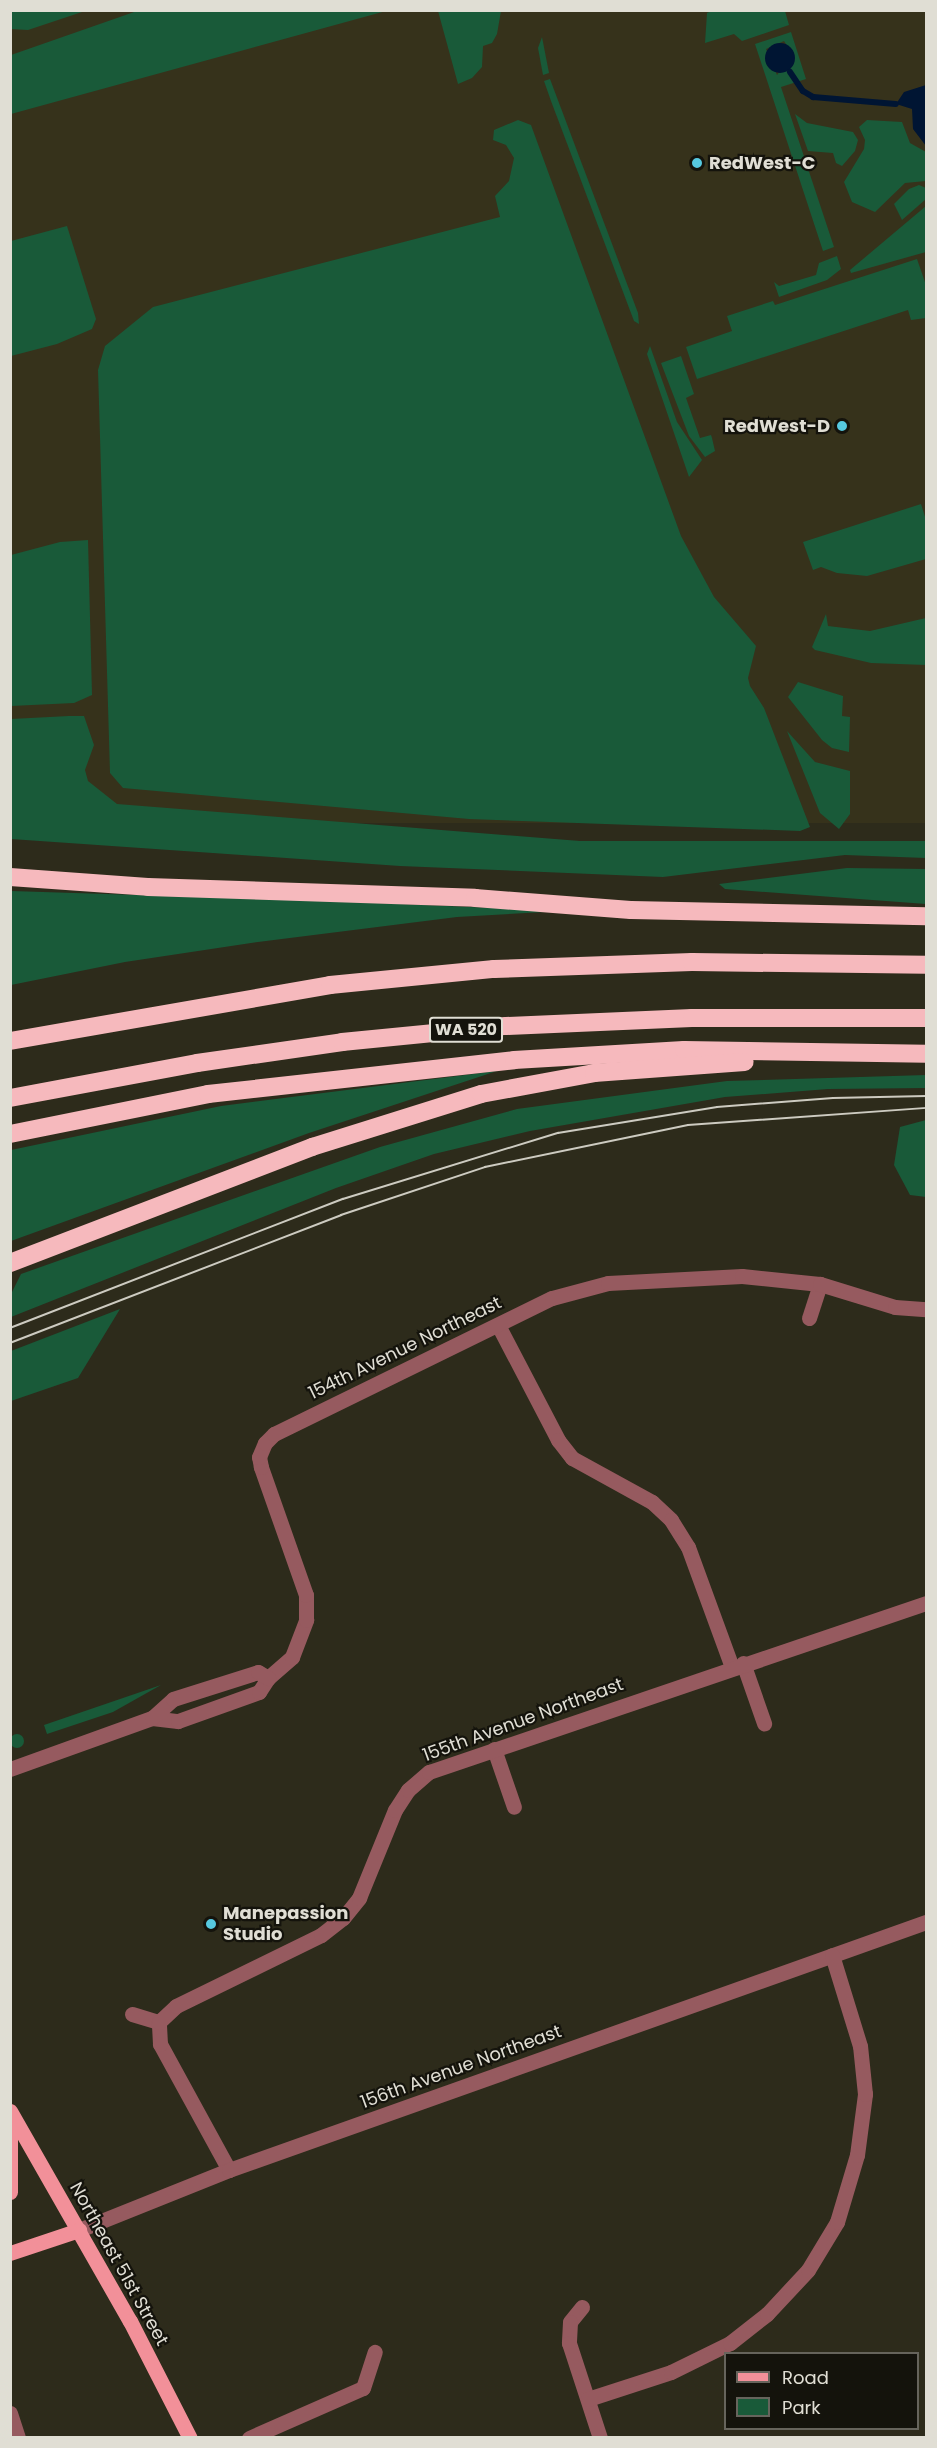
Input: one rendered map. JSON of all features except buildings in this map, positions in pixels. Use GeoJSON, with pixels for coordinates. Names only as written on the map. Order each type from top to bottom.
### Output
{"type":"FeatureCollection","features":[{"type":"Feature","properties":{"kind":"highway"},"geometry":{"type":"LineString","coordinates":[[10,878],[148,887],[475,898],[632,910],[927,916]]}},
{"type":"Feature","properties":{"kind":"highway"},"geometry":{"type":"LineString","coordinates":[[10,1043],[330,984],[494,969],[692,962],[927,965]]}},
{"type":"Feature","properties":{"kind":"highway","name":"WA 520"},"geometry":{"type":"LineString","coordinates":[[10,1098],[331,1044],[506,1026],[692,1018],[927,1018]]}},
{"type":"Feature","properties":{"kind":"highway"},"geometry":{"type":"LineString","coordinates":[[10,1134],[208,1094],[514,1060],[684,1050],[927,1054]]}},
{"type":"Feature","properties":{"kind":"highway"},"geometry":{"type":"LineString","coordinates":[[10,1263],[312,1148],[491,1091],[594,1073],[845,1054]]}},
{"type":"Feature","properties":{"kind":"main road","name":"Northeast 51st Street"},"geometry":{"type":"LineString","coordinates":[[10,2111],[79,2230],[190,2438]]}},
{"type":"Feature","properties":{"kind":"main road"},"geometry":{"type":"LineString","coordinates":[[10,2132],[10,2192]]}},
{"type":"Feature","properties":{"kind":"main road","name":"156th Avenue Northeast"},"geometry":{"type":"LineString","coordinates":[[10,2253],[79,2230]]}},
{"type":"Feature","properties":{"kind":"street","name":"154th Avenue Northeast"},"geometry":{"type":"LineString","coordinates":[[152,1718],[178,1721],[259,1692],[268,1678],[291,1657],[306,1620],[306,1595],[259,1457],[265,1443],[315,1414],[552,1299],[608,1283],[742,1275],[820,1284],[895,1307],[927,1309]]}},
{"type":"Feature","properties":{"kind":"street"},"geometry":{"type":"LineString","coordinates":[[809,1318],[820,1284]]}},
{"type":"Feature","properties":{"kind":"street"},"geometry":{"type":"LineString","coordinates":[[498,1325],[558,1440],[572,1458],[652,1502],[671,1520],[688,1547],[764,1723]]}},
{"type":"Feature","properties":{"kind":"street","name":"155th Avenue Northeast"},"geometry":{"type":"LineString","coordinates":[[159,2022],[176,2006],[321,1935],[343,1918],[359,1898],[394,1810],[408,1790],[429,1772],[737,1665],[927,1603]]}},
{"type":"Feature","properties":{"kind":"street","name":"154th Avenue Northeast"},"geometry":{"type":"LineString","coordinates":[[10,1769],[152,1718],[173,1699],[258,1672],[268,1678]]}},
{"type":"Feature","properties":{"kind":"street"},"geometry":{"type":"LineString","coordinates":[[494,1749],[514,1807]]}},
{"type":"Feature","properties":{"kind":"street","name":"156th Avenue Northeast"},"geometry":{"type":"LineString","coordinates":[[79,2230],[229,2170],[927,1922]]}},
{"type":"Feature","properties":{"kind":"street"},"geometry":{"type":"LineString","coordinates":[[588,2400],[671,2372],[730,2343],[767,2314],[808,2270],[837,2222],[857,2155],[865,2094],[860,2046],[832,1955]]}},
{"type":"Feature","properties":{"kind":"street"},"geometry":{"type":"LineString","coordinates":[[132,2014],[159,2022],[160,2044],[229,2170]]}},
{"type":"Feature","properties":{"kind":"street"},"geometry":{"type":"LineString","coordinates":[[582,2307],[570,2322],[569,2343],[600,2438]]}},
{"type":"Feature","properties":{"kind":"street"},"geometry":{"type":"LineString","coordinates":[[249,2438],[363,2388],[375,2352]]}},
{"type":"Feature","properties":{"kind":"street"},"geometry":{"type":"LineString","coordinates":[[10,2413],[18,2438]]}},
{"type":"Feature","properties":{"kind":"shaded area"},"geometry":{"type":"Polygon","coordinates":[[[11,11],[926,11],[926,823],[11,823],[11,11]]]}},
{"type":"Feature","properties":{"kind":"green space"},"geometry":{"type":"Polygon","coordinates":[[[713,10],[785,11],[789,25],[742,41],[734,34],[705,43],[707,13],[713,10]]]}},
{"type":"Feature","properties":{"kind":"green space"},"geometry":{"type":"Polygon","coordinates":[[[10,11],[85,11],[28,30],[11,29],[10,11]]]}},
{"type":"Feature","properties":{"kind":"green space"},"geometry":{"type":"Polygon","coordinates":[[[137,11],[386,11],[11,114],[11,55],[137,11]]]}},
{"type":"Feature","properties":{"kind":"green space"},"geometry":{"type":"Polygon","coordinates":[[[438,11],[501,11],[497,34],[492,43],[483,46],[482,67],[472,78],[458,84],[438,11]]]}},
{"type":"Feature","properties":{"kind":"green space"},"geometry":{"type":"Polygon","coordinates":[[[791,32],[806,79],[781,87],[834,247],[823,251],[755,44],[791,32]],[[784,41],[766,49],[777,75],[793,55],[784,41]]]}},
{"type":"Feature","properties":{"kind":"green space"},"geometry":{"type":"Polygon","coordinates":[[[542,37],[549,73],[543,75],[538,48],[542,37]]]}},
{"type":"Feature","properties":{"kind":"green space"},"geometry":{"type":"Polygon","coordinates":[[[550,79],[638,313],[639,324],[634,321],[551,101],[544,81],[550,79]]]}},
{"type":"Feature","properties":{"kind":"green space"},"geometry":{"type":"Polygon","coordinates":[[[795,114],[807,123],[853,132],[858,140],[855,151],[842,166],[836,163],[833,153],[808,151],[795,114]]]}},
{"type":"Feature","properties":{"kind":"green space"},"geometry":{"type":"Polygon","coordinates":[[[518,120],[531,125],[681,536],[714,597],[756,646],[748,678],[750,686],[764,708],[810,827],[800,831],[469,819],[123,788],[110,773],[98,370],[105,346],[153,307],[500,217],[495,196],[509,181],[514,158],[506,145],[493,140],[494,130],[518,120]]]}},
{"type":"Feature","properties":{"kind":"green space"},"geometry":{"type":"Polygon","coordinates":[[[867,120],[902,122],[910,143],[926,152],[926,181],[905,183],[875,212],[852,202],[844,182],[864,149],[865,140],[859,127],[867,120]]]}},
{"type":"Feature","properties":{"kind":"green space"},"geometry":{"type":"Polygon","coordinates":[[[919,185],[926,188],[926,199],[902,220],[894,204],[909,189],[919,185]]]}},
{"type":"Feature","properties":{"kind":"green space"},"geometry":{"type":"Polygon","coordinates":[[[926,206],[926,252],[851,273],[850,270],[926,206]]]}},
{"type":"Feature","properties":{"kind":"green space"},"geometry":{"type":"Polygon","coordinates":[[[67,226],[96,319],[92,329],[57,344],[11,356],[11,241],[67,226]]]}},
{"type":"Feature","properties":{"kind":"green space"},"geometry":{"type":"Polygon","coordinates":[[[837,256],[841,269],[827,280],[779,297],[774,282],[779,286],[816,275],[819,263],[837,256]]]}},
{"type":"Feature","properties":{"kind":"green space"},"geometry":{"type":"Polygon","coordinates":[[[917,259],[926,285],[926,318],[911,320],[908,310],[697,379],[686,347],[732,331],[727,316],[773,301],[775,305],[917,259]]]}},
{"type":"Feature","properties":{"kind":"green space"},"geometry":{"type":"Polygon","coordinates":[[[650,346],[677,422],[702,460],[689,477],[647,354],[650,346]]]}},
{"type":"Feature","properties":{"kind":"green space"},"geometry":{"type":"Polygon","coordinates":[[[681,356],[694,394],[686,398],[700,438],[711,435],[712,438],[715,451],[705,457],[689,436],[661,363],[681,356]]]}},
{"type":"Feature","properties":{"kind":"green space"},"geometry":{"type":"Polygon","coordinates":[[[921,504],[926,520],[926,559],[867,576],[837,573],[821,567],[813,570],[803,542],[921,504]]]}},
{"type":"Feature","properties":{"kind":"green space"},"geometry":{"type":"Polygon","coordinates":[[[88,540],[92,695],[74,703],[11,706],[11,555],[60,542],[88,540]]]}},
{"type":"Feature","properties":{"kind":"green space"},"geometry":{"type":"Polygon","coordinates":[[[826,614],[828,626],[870,631],[926,618],[926,665],[871,663],[815,650],[812,647],[826,614]]]}},
{"type":"Feature","properties":{"kind":"green space"},"geometry":{"type":"Polygon","coordinates":[[[798,682],[843,696],[842,716],[850,717],[849,752],[832,748],[822,740],[788,697],[798,682]]]}},
{"type":"Feature","properties":{"kind":"green space"},"geometry":{"type":"Polygon","coordinates":[[[84,716],[94,745],[85,770],[88,781],[117,804],[580,841],[926,841],[926,858],[845,855],[663,877],[400,866],[11,839],[11,719],[84,716]]]}},
{"type":"Feature","properties":{"kind":"green space"},"geometry":{"type":"Polygon","coordinates":[[[787,731],[815,762],[850,771],[850,814],[839,829],[820,813],[787,731]]]}},
{"type":"Feature","properties":{"kind":"green space"},"geometry":{"type":"Polygon","coordinates":[[[847,868],[926,869],[926,904],[725,889],[719,884],[847,868]]]}},
{"type":"Feature","properties":{"kind":"green space"},"geometry":{"type":"Polygon","coordinates":[[[11,891],[563,911],[457,917],[251,943],[125,962],[11,985],[11,891]]]}},
{"type":"Feature","properties":{"kind":"green space"},"geometry":{"type":"Polygon","coordinates":[[[497,1071],[309,1133],[11,1241],[11,1150],[221,1106],[497,1071]]]}},
{"type":"Feature","properties":{"kind":"green space"},"geometry":{"type":"Polygon","coordinates":[[[926,1075],[926,1088],[828,1089],[725,1097],[530,1131],[434,1154],[336,1188],[11,1317],[11,1294],[21,1274],[380,1147],[517,1109],[727,1081],[926,1075]]]}},
{"type":"Feature","properties":{"kind":"green space"},"geometry":{"type":"Polygon","coordinates":[[[926,1120],[926,1197],[910,1195],[894,1165],[900,1127],[926,1120]]]}},
{"type":"Feature","properties":{"kind":"green space"},"geometry":{"type":"Polygon","coordinates":[[[120,1309],[78,1378],[11,1401],[11,1351],[120,1309]]]}},
{"type":"Feature","properties":{"kind":"green space"},"geometry":{"type":"Polygon","coordinates":[[[161,1685],[113,1712],[47,1734],[44,1725],[161,1685]]]}},
{"type":"Feature","properties":{"kind":"green space"},"geometry":{"type":"Polygon","coordinates":[[[17,1734],[22,1736],[24,1741],[22,1746],[17,1748],[12,1746],[10,1741],[12,1736],[17,1734]]]}},
{"type":"Feature","properties":{"kind":"water"},"geometry":{"type":"Polygon","coordinates":[[[780,43],[786,44],[794,52],[794,64],[786,72],[780,73],[774,72],[766,64],[765,58],[766,52],[774,44],[780,43]]]}},
{"type":"Feature","properties":{"kind":"water"},"geometry":{"type":"Polygon","coordinates":[[[926,85],[926,146],[913,129],[912,109],[896,104],[904,92],[926,85]]]}},
{"type":"Feature","properties":{"kind":"waterway"},"geometry":{"type":"LineString","coordinates":[[790,72],[803,91],[813,97],[896,104]]}},
{"type":"Feature","properties":{"kind":"tram line"},"geometry":{"type":"LineString","coordinates":[[10,1328],[343,1199],[558,1133],[717,1107],[833,1098],[926,1096]]}},
{"type":"Feature","properties":{"kind":"tram line"},"geometry":{"type":"LineString","coordinates":[[10,1343],[341,1215],[485,1167],[688,1125],[926,1108]]}},
{"type":"Feature","properties":{"kind":"place","name":"RedWest-C"},"geometry":{"type":"Point","coordinates":[697,163]}},
{"type":"Feature","properties":{"kind":"place","name":"RedWest-D"},"geometry":{"type":"Point","coordinates":[842,426]}},
{"type":"Feature","properties":{"kind":"place","name":"Manepassion Studio"},"geometry":{"type":"Point","coordinates":[211,1924]}}]}
